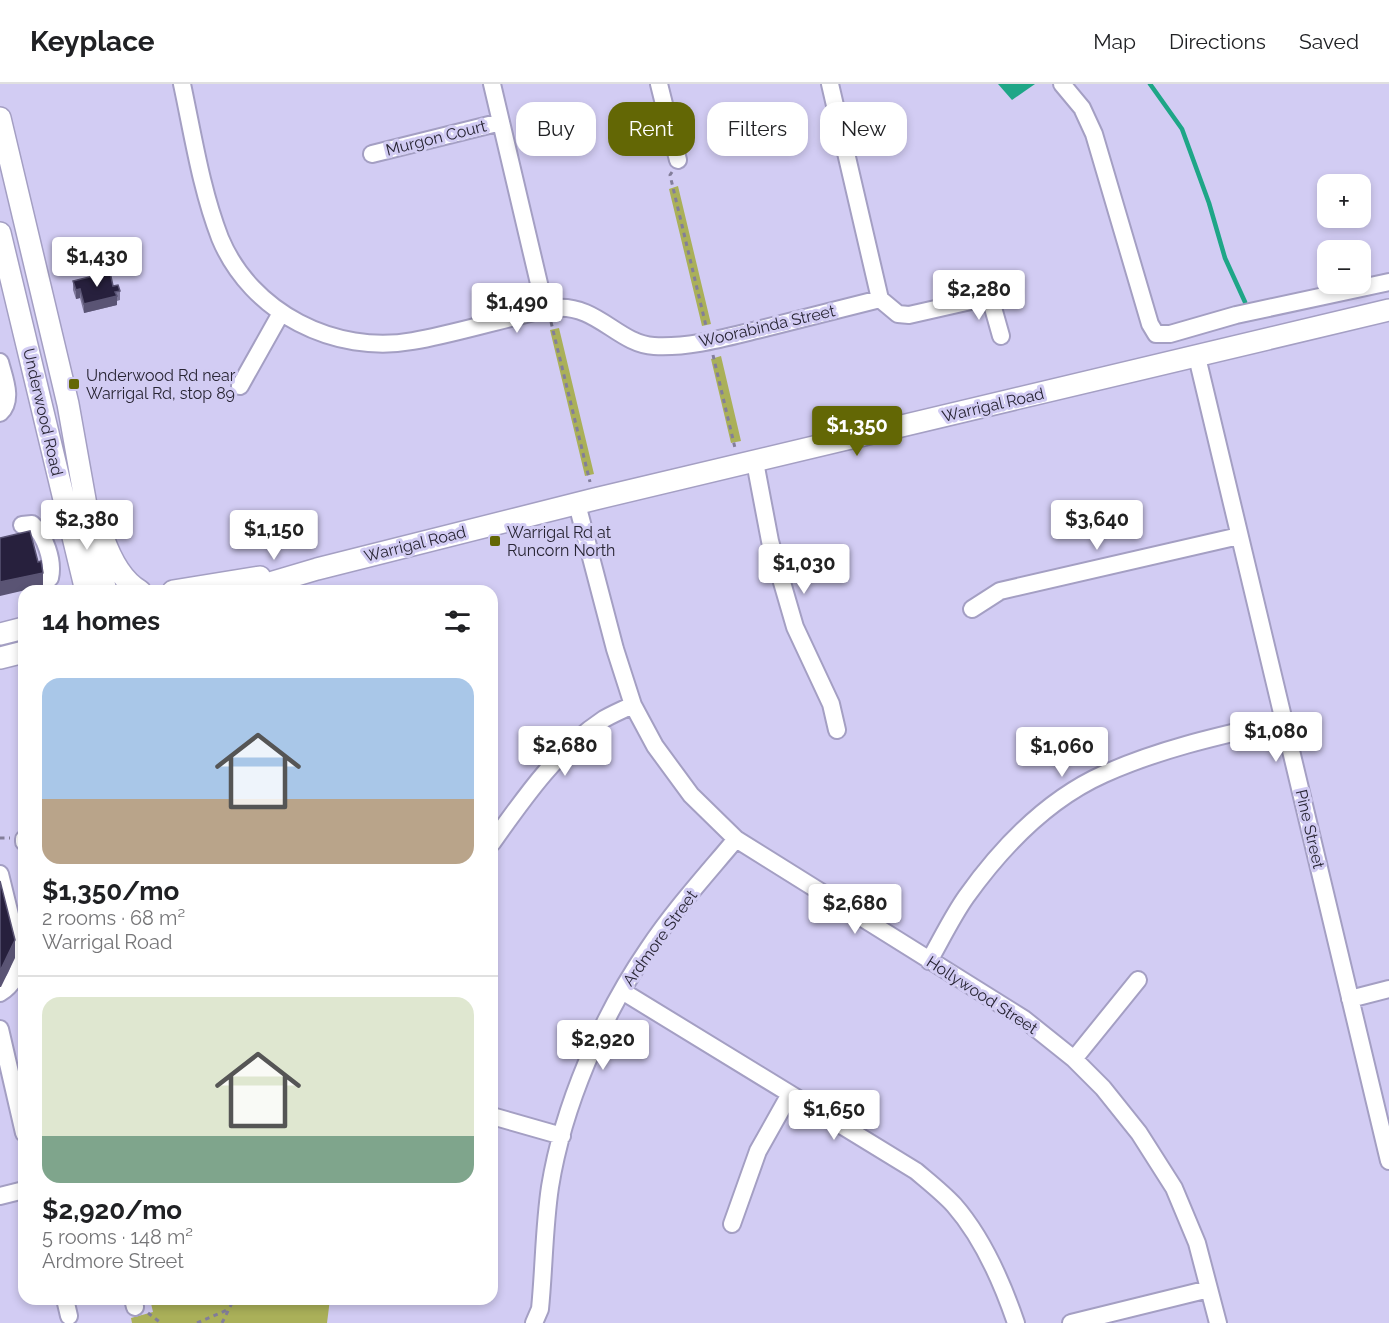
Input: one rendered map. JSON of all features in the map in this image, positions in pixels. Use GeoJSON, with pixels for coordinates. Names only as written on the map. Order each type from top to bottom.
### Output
{"type":"FeatureCollection","features":[{"type":"Feature","properties":{"kind":"main road","name":"Underwood Road"},"geometry":{"type":"LineString","coordinates":[[0,118],[57,357],[91,533],[104,585]]}},
{"type":"Feature","properties":{"kind":"main road","name":"Underwood Road"},"geometry":{"type":"LineString","coordinates":[[0,232],[85,585]]}},
{"type":"Feature","properties":{"kind":"main road","name":"Warrigal Road"},"geometry":{"type":"LineString","coordinates":[[262,585],[317,568],[586,501],[1389,310]]}},
{"type":"Feature","properties":{"kind":"main road"},"geometry":{"type":"LineString","coordinates":[[32,362],[57,357]]}},
{"type":"Feature","properties":{"kind":"main road","name":"Underwood Road"},"geometry":{"type":"LineString","coordinates":[[82,477],[108,552],[133,585]]}},
{"type":"Feature","properties":{"kind":"main road","name":"Warrigal Road"},"geometry":{"type":"LineString","coordinates":[[211,585],[317,568]]}},
{"type":"Feature","properties":{"kind":"main road"},"geometry":{"type":"LineString","coordinates":[[0,634],[18,630]]}},
{"type":"Feature","properties":{"kind":"main road"},"geometry":{"type":"LineString","coordinates":[[0,658],[18,654]]}},
{"type":"Feature","properties":{"kind":"street","name":"Woorabinda Street"},"geometry":{"type":"LineString","coordinates":[[182,84],[208,203],[221,240],[240,272],[259,294],[281,313],[316,332],[347,340],[383,344],[412,341],[545,309],[569,308],[587,312],[631,338],[652,346],[710,341],[880,299]]}},
{"type":"Feature","properties":{"kind":"street"},"geometry":{"type":"LineString","coordinates":[[492,84],[545,309]]}},
{"type":"Feature","properties":{"kind":"street"},"geometry":{"type":"LineString","coordinates":[[659,84],[678,160]]}},
{"type":"Feature","properties":{"kind":"street"},"geometry":{"type":"LineString","coordinates":[[830,84],[880,299],[898,314],[909,315],[1015,291]]}},
{"type":"Feature","properties":{"kind":"street"},"geometry":{"type":"LineString","coordinates":[[1062,84],[1082,108],[1094,134],[1150,324],[1156,334],[1170,334],[1236,315],[1389,282]]}},
{"type":"Feature","properties":{"kind":"street","name":"Murgon Court"},"geometry":{"type":"LineString","coordinates":[[372,154],[501,122]]}},
{"type":"Feature","properties":{"kind":"street"},"geometry":{"type":"LineString","coordinates":[[990,297],[1001,336]]}},
{"type":"Feature","properties":{"kind":"street"},"geometry":{"type":"LineString","coordinates":[[240,386],[281,313]]}},
{"type":"Feature","properties":{"kind":"street","name":"Pine Street"},"geometry":{"type":"LineString","coordinates":[[1197,357],[1389,1161]]}},
{"type":"Feature","properties":{"kind":"street"},"geometry":{"type":"LineString","coordinates":[[0,362],[8,395],[7,403],[0,413]]}},
{"type":"Feature","properties":{"kind":"street"},"geometry":{"type":"LineString","coordinates":[[746,464],[795,627],[831,704],[837,730]]}},
{"type":"Feature","properties":{"kind":"street","name":"Hollywood Street"},"geometry":{"type":"LineString","coordinates":[[586,501],[615,649],[633,705],[655,746],[691,795],[736,839],[1024,1019],[1074,1059],[1103,1088],[1139,1133],[1174,1188],[1197,1243],[1218,1323]]}},
{"type":"Feature","properties":{"kind":"street"},"geometry":{"type":"LineString","coordinates":[[22,525],[32,524],[38,529],[46,545],[52,572],[50,578],[43,584]]}},
{"type":"Feature","properties":{"kind":"street"},"geometry":{"type":"LineString","coordinates":[[972,609],[1000,591],[1239,536]]}},
{"type":"Feature","properties":{"kind":"street"},"geometry":{"type":"LineString","coordinates":[[498,834],[530,789],[573,743],[604,719],[633,705]]}},
{"type":"Feature","properties":{"kind":"street"},"geometry":{"type":"LineString","coordinates":[[929,961],[965,899],[993,863],[1026,827],[1065,797],[1102,774],[1146,757],[1195,742],[1284,721]]}},
{"type":"Feature","properties":{"kind":"street","name":"Ardmore Street"},"geometry":{"type":"LineString","coordinates":[[534,1323],[540,1309],[550,1188],[562,1136],[594,1048],[622,991],[648,948],[736,839]]}},
{"type":"Feature","properties":{"kind":"street"},"geometry":{"type":"LineString","coordinates":[[0,874],[18,948]]}},
{"type":"Feature","properties":{"kind":"street"},"geometry":{"type":"LineString","coordinates":[[0,993],[10,986],[18,972]]}},
{"type":"Feature","properties":{"kind":"street"},"geometry":{"type":"LineString","coordinates":[[1074,1059],[1138,980]]}},
{"type":"Feature","properties":{"kind":"street"},"geometry":{"type":"LineString","coordinates":[[1350,999],[1389,989]]}},
{"type":"Feature","properties":{"kind":"street"},"geometry":{"type":"LineString","coordinates":[[622,991],[916,1171],[954,1206],[984,1249],[1008,1298],[1016,1323]]}},
{"type":"Feature","properties":{"kind":"street"},"geometry":{"type":"LineString","coordinates":[[0,1029],[18,1107]]}},
{"type":"Feature","properties":{"kind":"street"},"geometry":{"type":"LineString","coordinates":[[732,1224],[758,1151],[789,1094]]}},
{"type":"Feature","properties":{"kind":"street"},"geometry":{"type":"LineString","coordinates":[[498,1118],[562,1136]]}},
{"type":"Feature","properties":{"kind":"street"},"geometry":{"type":"LineString","coordinates":[[0,1196],[18,1192]]}},
{"type":"Feature","properties":{"kind":"street"},"geometry":{"type":"LineString","coordinates":[[1071,1323],[1209,1289]]}},
{"type":"Feature","properties":{"kind":"path"},"geometry":{"type":"LineString","coordinates":[[678,160],[670,176],[723,392],[746,464]]}},
{"type":"Feature","properties":{"kind":"path"},"geometry":{"type":"LineString","coordinates":[[545,309],[552,325],[586,501]]}},
{"type":"Feature","properties":{"kind":"path"},"geometry":{"type":"LineString","coordinates":[[222,1323],[230,1305]]}},
{"type":"Feature","properties":{"kind":"path"},"geometry":{"type":"LineString","coordinates":[[197,1323],[227,1310]]}},
{"type":"Feature","properties":{"kind":"shaded area"},"geometry":{"type":"Polygon","coordinates":[[[998,84],[1035,84],[1012,100],[998,84]]]}},
{"type":"Feature","properties":{"kind":"shaded area"},"geometry":{"type":"Polygon","coordinates":[[[678,186],[711,324],[702,326],[669,189],[678,186]]]}},
{"type":"Feature","properties":{"kind":"shaded area"},"geometry":{"type":"Polygon","coordinates":[[[559,328],[594,474],[585,476],[550,330],[559,328]]]}},
{"type":"Feature","properties":{"kind":"shaded area"},"geometry":{"type":"Polygon","coordinates":[[[721,356],[741,441],[731,443],[711,359],[721,356]]]}},
{"type":"Feature","properties":{"kind":"shaded area"},"geometry":{"type":"Polygon","coordinates":[[[151,1305],[329,1305],[327,1323],[132,1323],[131,1318],[153,1312],[151,1305]]]}},
{"type":"Feature","properties":{"kind":"building"},"geometry":{"type":"Polygon","coordinates":[[[110,272],[113,286],[118,285],[120,291],[115,292],[117,296],[84,304],[80,289],[76,290],[73,281],[110,272]]]}},
{"type":"Feature","properties":{"kind":"building"},"geometry":{"type":"Polygon","coordinates":[[[30,531],[43,573],[0,582],[0,538],[30,531]]]}},
{"type":"Feature","properties":{"kind":"building"},"geometry":{"type":"Polygon","coordinates":[[[0,881],[15,940],[0,970],[0,881]]]}},
{"type":"Feature","properties":{"kind":"waterway"},"geometry":{"type":"LineString","coordinates":[[1150,84],[1182,129],[1209,203],[1225,258],[1245,302]]}},
{"type":"Feature","properties":{"kind":"place","name":"Underwood Rd near Warrigal Rd, stop 89"},"geometry":{"type":"Point","coordinates":[74,384]}},
{"type":"Feature","properties":{"kind":"place","name":"Warrigal Rd at Runcorn North"},"geometry":{"type":"Point","coordinates":[495,541]}}]}
